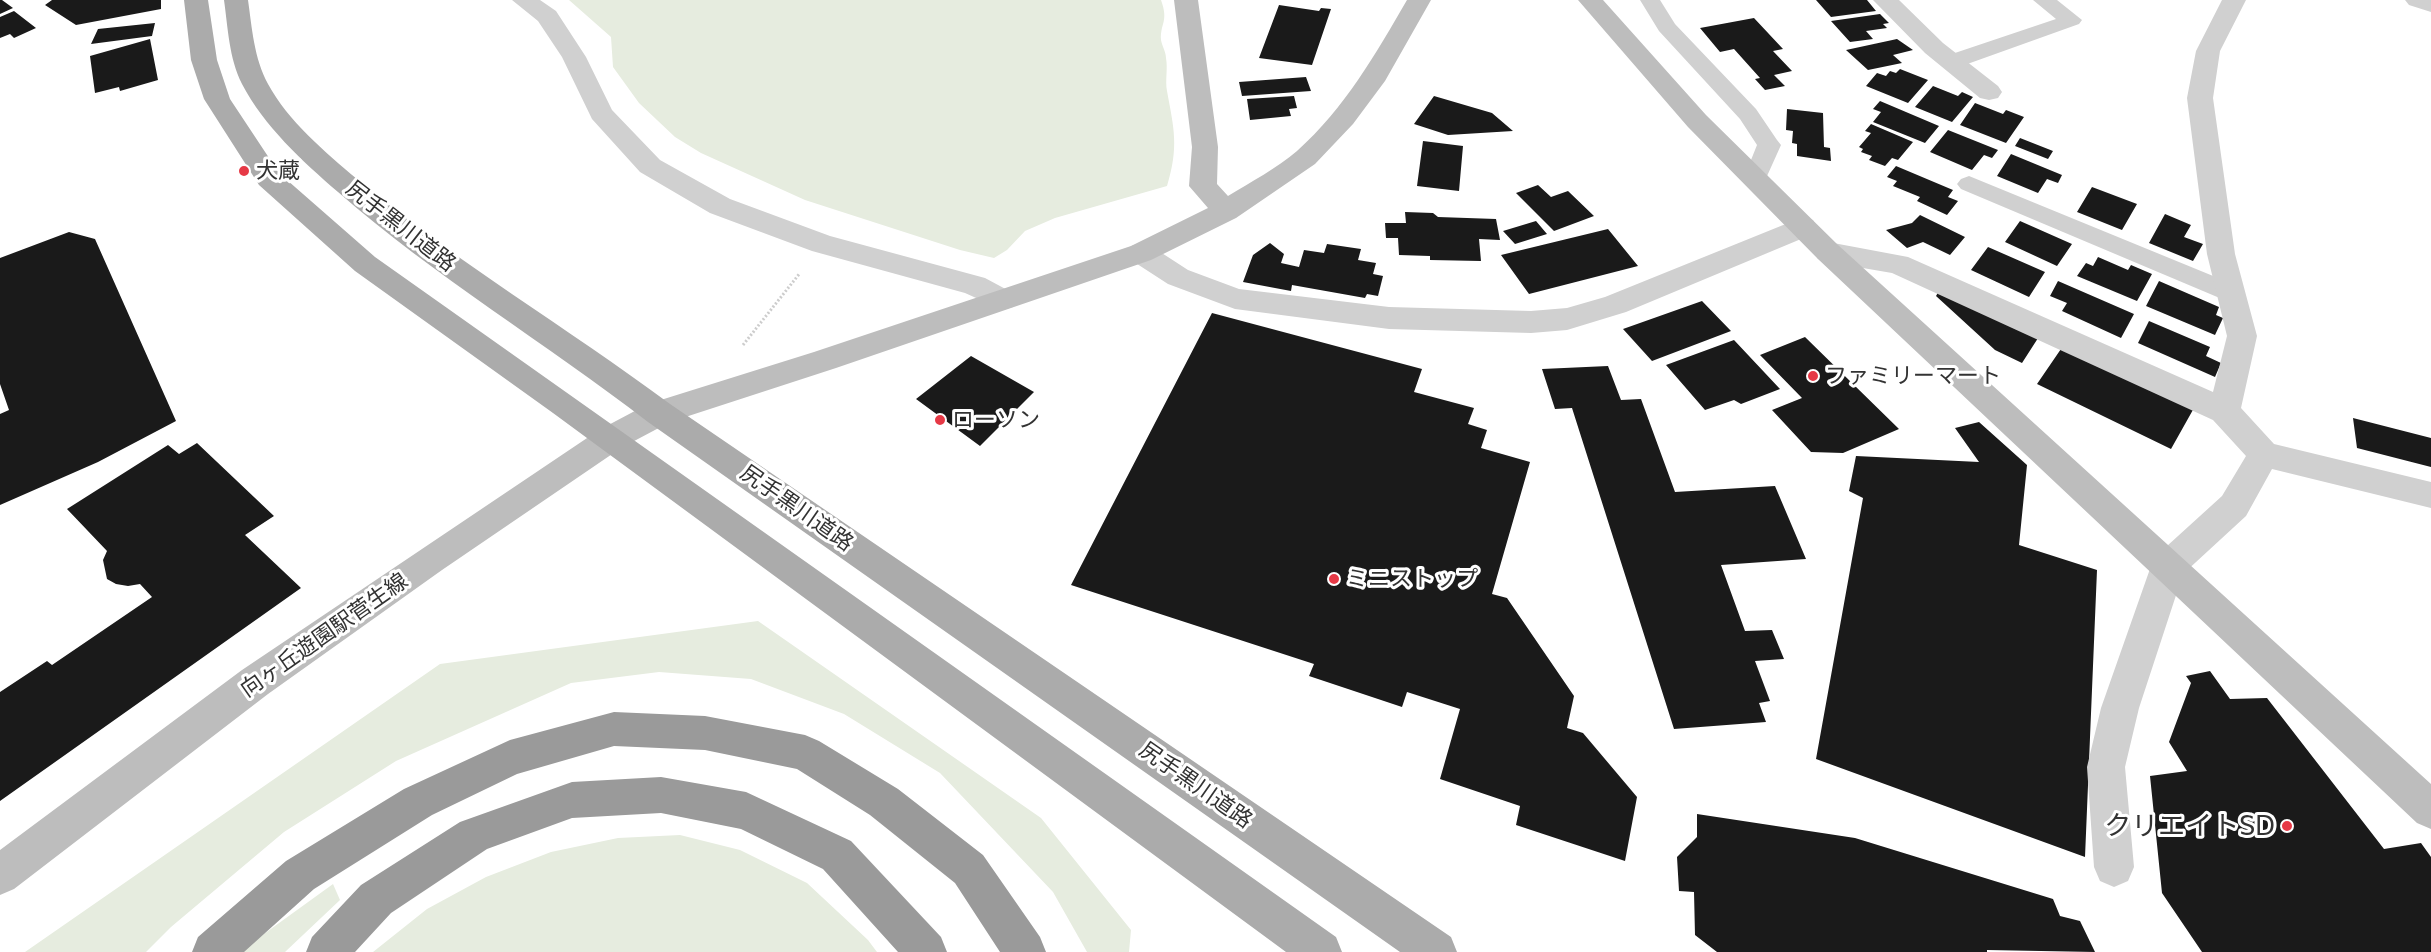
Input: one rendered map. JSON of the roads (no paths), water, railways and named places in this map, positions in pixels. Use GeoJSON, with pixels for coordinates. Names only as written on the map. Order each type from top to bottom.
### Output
{"type":"FeatureCollection","features":[{"type":"Feature","properties":{"kind":"highway"},"geometry":{"type":"LineString","coordinates":[[213,952],[300,875],[418,802],[510,758],[614,729],[705,733],[805,753],[884,802],[969,869],[1025,952]]}},
{"type":"Feature","properties":{"kind":"highway"},"geometry":{"type":"LineString","coordinates":[[327,952],[376,899],[474,836],[572,800],[661,795],[746,811],[837,855],[926,952]]}},
{"type":"Feature","properties":{"kind":"main road"},"geometry":{"type":"LineString","coordinates":[[196,0],[204,60],[218,99],[269,179],[365,264],[1321,952]]}},
{"type":"Feature","properties":{"kind":"main road","name":"尻手黒川道路"},"geometry":{"type":"LineString","coordinates":[[236,0],[242,45],[254,83],[290,133],[366,203],[427,249],[615,378],[659,413],[1436,952]]}},
{"type":"Feature","properties":{"kind":"street"},"geometry":{"type":"LineString","coordinates":[[524,0],[547,16],[574,57],[602,113],[650,166],[720,207],[822,244],[975,285],[1003,300]]}},
{"type":"Feature","properties":{"kind":"street"},"geometry":{"type":"LineString","coordinates":[[1186,0],[1205,147],[1203,186],[1226,211]]}},
{"type":"Feature","properties":{"kind":"street","name":"向ヶ丘遊園駅菅生線"},"geometry":{"type":"LineString","coordinates":[[0,875],[255,682],[430,560],[610,440],[659,413],[1141,253],[1226,211],[1305,158],[1344,118],[1372,81],[1419,0]]}},
{"type":"Feature","properties":{"kind":"street"},"geometry":{"type":"LineString","coordinates":[[1590,0],[1697,121],[1828,252],[2431,810]]}},
{"type":"Feature","properties":{"kind":"street"},"geometry":{"type":"LineString","coordinates":[[1885,0],[1951,62],[1989,92]]}},
{"type":"Feature","properties":{"kind":"street"},"geometry":{"type":"LineString","coordinates":[[2224,411],[2242,336],[2221,254],[2200,98],[2208,51],[2234,0]]}},
{"type":"Feature","properties":{"kind":"street"},"geometry":{"type":"LineString","coordinates":[[2417,0],[2431,5]]}},
{"type":"Feature","properties":{"kind":"street"},"geometry":{"type":"LineString","coordinates":[[1141,253],[1178,277],[1235,299],[1389,318],[1531,322],[1567,319],[1615,305],[1803,227]]}},
{"type":"Feature","properties":{"kind":"street"},"geometry":{"type":"LineString","coordinates":[[1828,252],[1898,264],[2224,411],[2264,454],[2431,495]]}},
{"type":"Feature","properties":{"kind":"street"},"geometry":{"type":"LineString","coordinates":[[2114,867],[2106,767],[2120,708],[2168,566],[2234,506],[2264,454]]}},
{"type":"Feature","properties":{"kind":"lane"},"geometry":{"type":"LineString","coordinates":[[1650,0],[1666,27],[1748,114],[1769,145],[1755,180]]}},
{"type":"Feature","properties":{"kind":"lane"},"geometry":{"type":"LineString","coordinates":[[1951,62],[2072,20],[2043,0]]}},
{"type":"Feature","properties":{"kind":"lane"},"geometry":{"type":"LineString","coordinates":[[1969,184],[1990,205],[2231,292]]}},
{"type":"Feature","properties":{"kind":"place","name":"犬蔵"},"geometry":{"type":"Point","coordinates":[244,171]}},
{"type":"Feature","properties":{"kind":"place","name":"ファミリーマート"},"geometry":{"type":"Point","coordinates":[1813,376]}},
{"type":"Feature","properties":{"kind":"place","name":"ローソン"},"geometry":{"type":"Point","coordinates":[940,420]}},
{"type":"Feature","properties":{"kind":"place","name":"ミニストップ"},"geometry":{"type":"Point","coordinates":[1334,579]}},
{"type":"Feature","properties":{"kind":"place","name":"クリエイトSD"},"geometry":{"type":"Point","coordinates":[2287,826]}}]}
